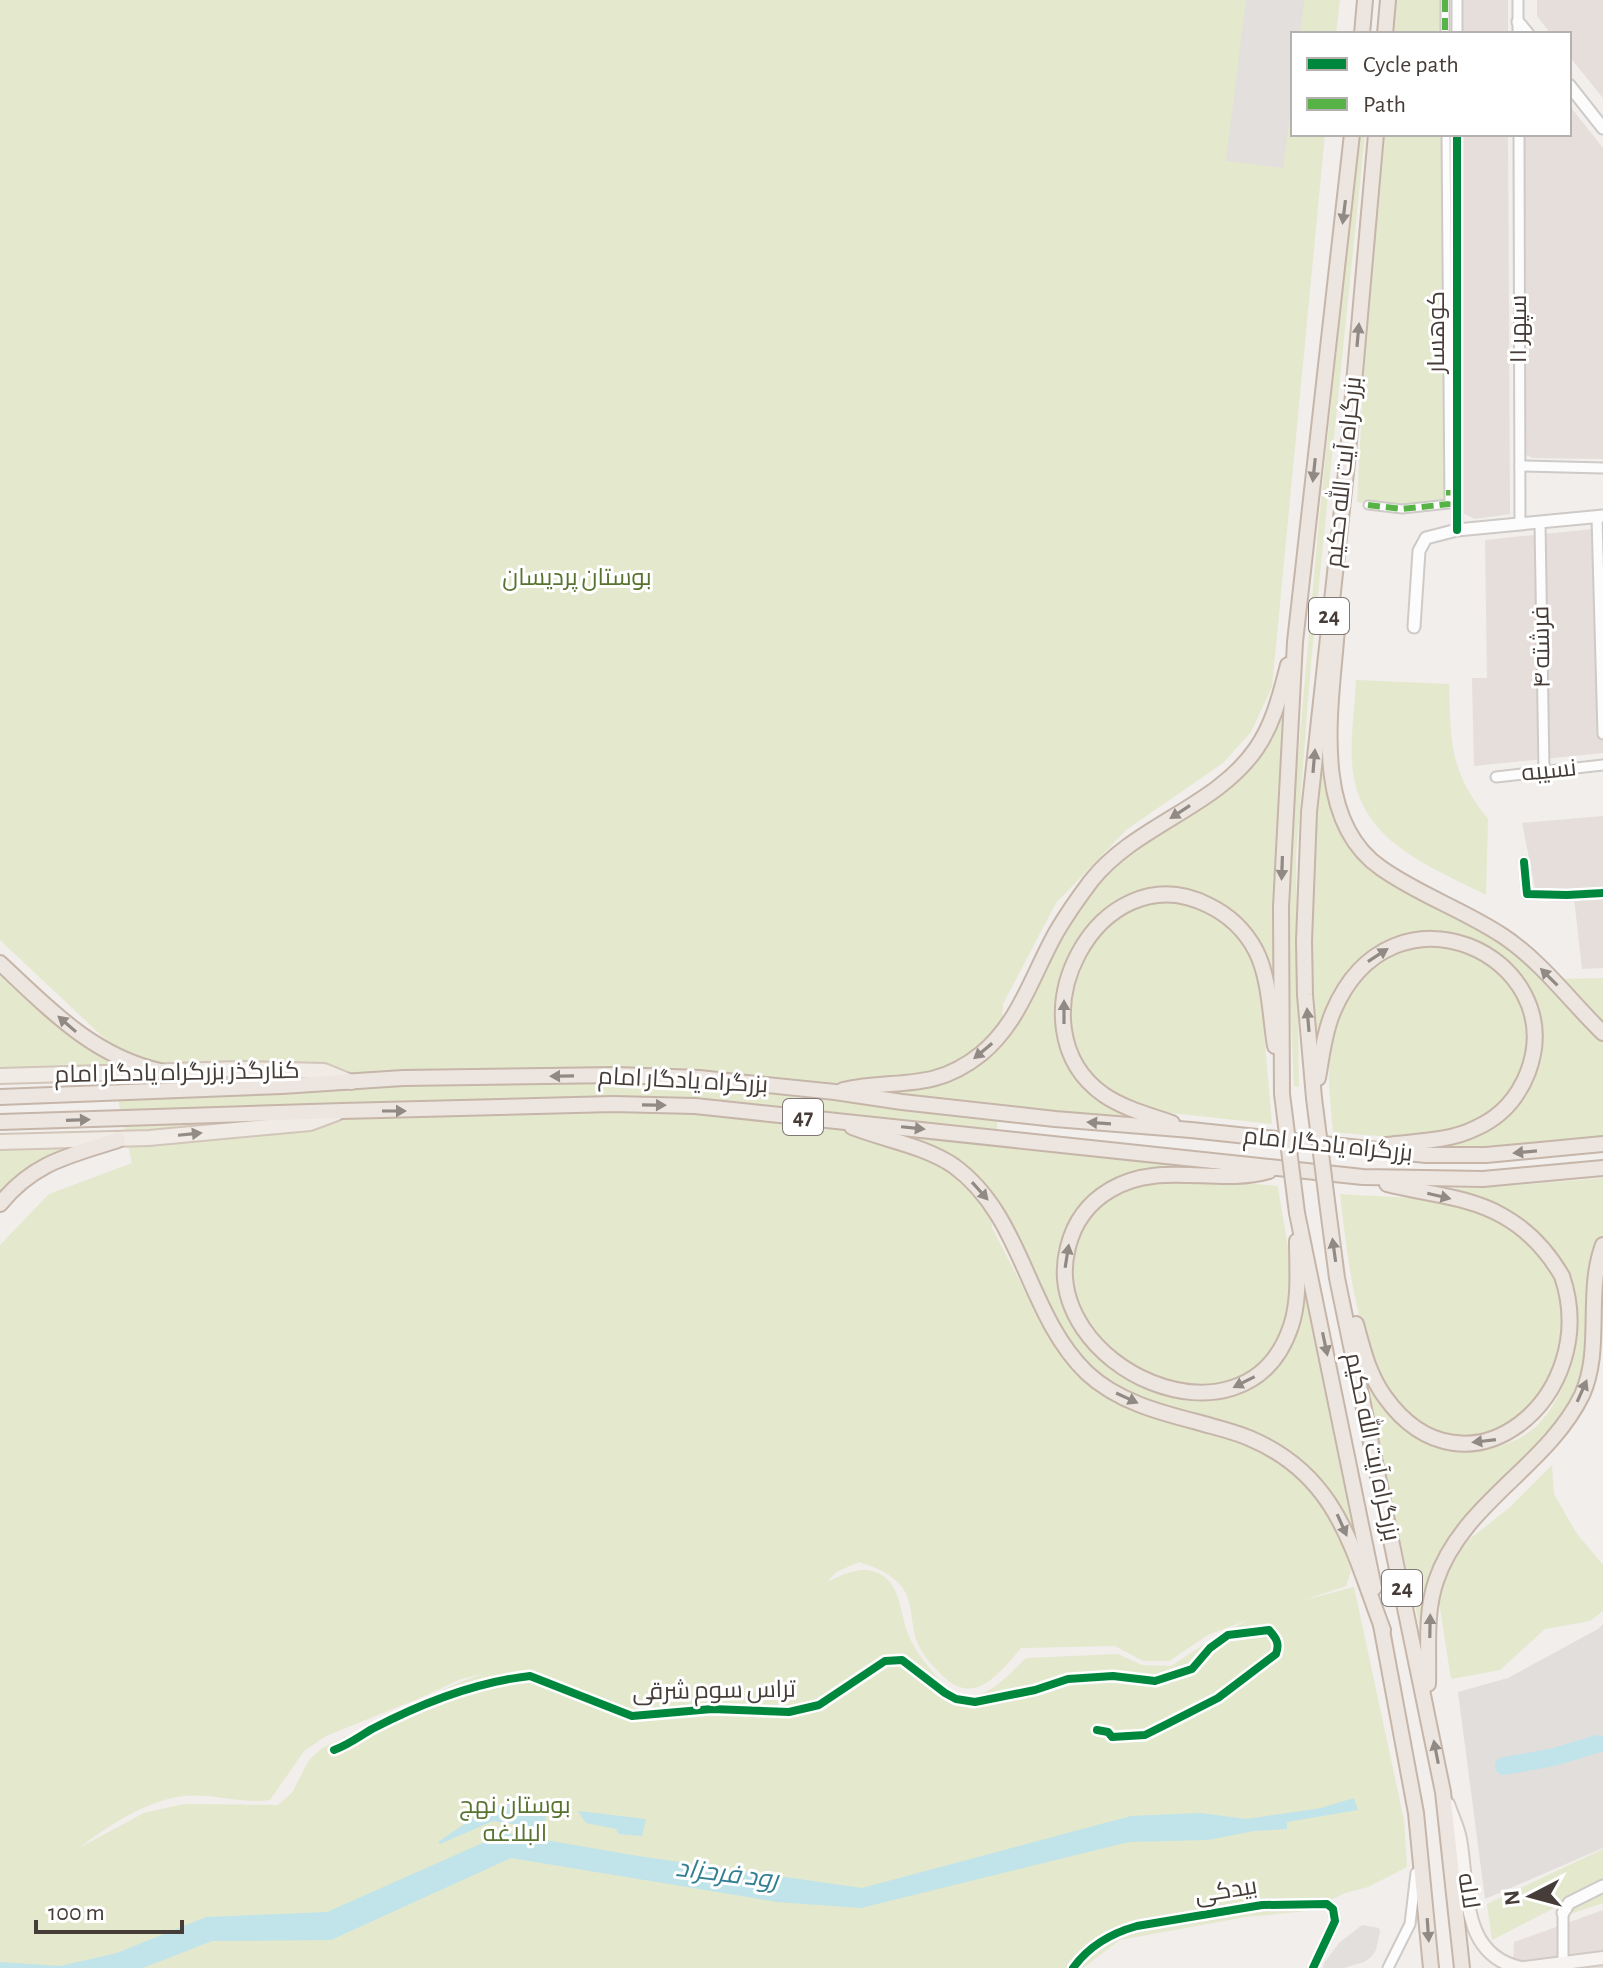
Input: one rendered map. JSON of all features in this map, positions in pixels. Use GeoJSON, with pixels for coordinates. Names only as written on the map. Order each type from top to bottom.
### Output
{"type":"FeatureCollection","features":[{"type":"Feature","properties":{"kind":"highway"},"geometry":{"type":"LineString","coordinates":[[1362,32],[1365,0]]}},
{"type":"Feature","properties":{"kind":"highway"},"geometry":{"type":"LineString","coordinates":[[1385,32],[1388,0]]}},
{"type":"Feature","properties":{"kind":"highway","name":"بزرگراه آیت الله حکیم"},"geometry":{"type":"LineString","coordinates":[[1282,1094],[1282,892],[1295,642],[1352,136]]}},
{"type":"Feature","properties":{"kind":"highway","name":"بزرگراه آیت الله حکیم"},"geometry":{"type":"LineString","coordinates":[[1376,136],[1347,463],[1320,695],[1307,848],[1305,995],[1314,1098],[1337,1278],[1443,1792],[1462,1968]]}},
{"type":"Feature","properties":{"kind":"highway"},"geometry":{"type":"LineString","coordinates":[[1347,463],[1330,739],[1332,778],[1341,815],[1372,861],[1522,950],[1603,1033]]}},
{"type":"Feature","properties":{"kind":"highway"},"geometry":{"type":"LineString","coordinates":[[835,1092],[865,1085],[909,1084],[939,1078],[963,1066],[993,1042],[1019,1007],[1057,931],[1094,878],[1127,848],[1216,788],[1255,751],[1273,719],[1295,642]]}},
{"type":"Feature","properties":{"kind":"highway"},"geometry":{"type":"LineString","coordinates":[[1191,1130],[1140,1112],[1103,1094],[1079,1070],[1065,1035],[1065,991],[1075,958],[1095,928],[1128,904],[1166,896],[1187,898],[1222,912],[1243,930],[1258,955],[1265,977],[1282,1094]]}},
{"type":"Feature","properties":{"kind":"highway"},"geometry":{"type":"LineString","coordinates":[[1314,1098],[1332,1013],[1352,978],[1372,958],[1411,940],[1446,939],[1471,946],[1503,966],[1524,995],[1533,1030],[1531,1064],[1515,1098],[1491,1120],[1462,1134],[1362,1148]]}},
{"type":"Feature","properties":{"kind":"highway"},"geometry":{"type":"LineString","coordinates":[[0,963],[82,1038],[116,1058],[160,1071]]}},
{"type":"Feature","properties":{"kind":"highway","name":"بزرگراه یادگار امام"},"geometry":{"type":"LineString","coordinates":[[0,1097],[403,1078],[617,1075],[699,1078],[1055,1119],[1426,1155],[1459,1156],[1603,1144]]}},
{"type":"Feature","properties":{"kind":"highway","name":"24"},"geometry":{"type":"LineString","coordinates":[[1282,1094],[1297,1213]]}},
{"type":"Feature","properties":{"kind":"highway","name":"بزرگراه یادگار امام"},"geometry":{"type":"LineString","coordinates":[[0,1122],[613,1104],[695,1106],[1363,1177],[1483,1179],[1603,1168]]}},
{"type":"Feature","properties":{"kind":"highway"},"geometry":{"type":"LineString","coordinates":[[837,1121],[933,1155],[952,1165],[973,1183],[1004,1225],[1057,1337],[1073,1358],[1105,1388],[1151,1409],[1247,1437],[1297,1466],[1326,1496],[1336,1512],[1383,1630]]}},
{"type":"Feature","properties":{"kind":"highway"},"geometry":{"type":"LineString","coordinates":[[0,1204],[25,1178],[46,1164],[118,1140]]}},
{"type":"Feature","properties":{"kind":"highway"},"geometry":{"type":"LineString","coordinates":[[1278,1168],[1249,1177],[1147,1176],[1108,1191],[1085,1211],[1070,1240],[1065,1270],[1072,1305],[1081,1324],[1107,1354],[1121,1367],[1149,1381],[1166,1388],[1195,1393],[1237,1387],[1265,1370],[1277,1355],[1292,1325],[1297,1293],[1297,1213]]}},
{"type":"Feature","properties":{"kind":"highway"},"geometry":{"type":"LineString","coordinates":[[1337,1278],[1375,1383],[1397,1412],[1426,1433],[1446,1441],[1469,1443],[1501,1439],[1541,1418],[1567,1386],[1578,1349],[1576,1312],[1565,1281],[1536,1242],[1515,1224],[1487,1208],[1363,1177]]}},
{"type":"Feature","properties":{"kind":"highway","name":"بزرگراه آیت الله حکیم"},"geometry":{"type":"LineString","coordinates":[[1297,1213],[1339,1406],[1416,1813],[1431,1968]]}},
{"type":"Feature","properties":{"kind":"highway"},"geometry":{"type":"LineString","coordinates":[[1427,1704],[1429,1618],[1435,1583],[1457,1538],[1557,1432],[1583,1394],[1590,1372],[1596,1277],[1603,1245]]}},
{"type":"Feature","properties":{"kind":"main road","name":"کنارگذر بزرگراه یادگار امام"},"geometry":{"type":"LineString","coordinates":[[0,1076],[160,1071],[324,1071],[351,1082]]}},
{"type":"Feature","properties":{"kind":"main road"},"geometry":{"type":"LineString","coordinates":[[0,1142],[118,1140],[310,1123],[342,1111]]}},
{"type":"Feature","properties":{"kind":"main road","name":"لاله"},"geometry":{"type":"LineString","coordinates":[[1443,1792],[1460,1835],[1477,1937],[1491,1956],[1523,1968],[1603,1958]]}},
{"type":"Feature","properties":{"kind":"street"},"geometry":{"type":"LineString","coordinates":[[1445,0],[1445,32]]}},
{"type":"Feature","properties":{"kind":"street"},"geometry":{"type":"LineString","coordinates":[[1457,0],[1457,32]]}},
{"type":"Feature","properties":{"kind":"street"},"geometry":{"type":"LineString","coordinates":[[1518,0],[1518,28]]}},
{"type":"Feature","properties":{"kind":"street"},"geometry":{"type":"LineString","coordinates":[[1571,88],[1603,128]]}},
{"type":"Feature","properties":{"kind":"street"},"geometry":{"type":"LineString","coordinates":[[1368,505],[1402,509],[1449,504],[1446,136]]}},
{"type":"Feature","properties":{"kind":"street","name":"کوهسار"},"geometry":{"type":"LineString","coordinates":[[1457,136],[1457,530]]}},
{"type":"Feature","properties":{"kind":"street","name":"سپهر ۱۱"},"geometry":{"type":"LineString","coordinates":[[1519,136],[1520,524]]}},
{"type":"Feature","properties":{"kind":"street"},"geometry":{"type":"LineString","coordinates":[[1520,466],[1603,468]]}},
{"type":"Feature","properties":{"kind":"street"},"geometry":{"type":"LineString","coordinates":[[1414,627],[1421,544],[1432,535],[1600,517],[1603,734]]}},
{"type":"Feature","properties":{"kind":"street","name":"فرشته ۴"},"geometry":{"type":"LineString","coordinates":[[1540,523],[1544,771]]}},
{"type":"Feature","properties":{"kind":"street","name":"نسیبه"},"geometry":{"type":"LineString","coordinates":[[1496,777],[1603,765]]}},
{"type":"Feature","properties":{"kind":"street"},"geometry":{"type":"LineString","coordinates":[[1524,862],[1527,894],[1603,893]]}},
{"type":"Feature","properties":{"kind":"street"},"geometry":{"type":"LineString","coordinates":[[1388,1968],[1410,1924],[1417,1867],[1416,1813]]}},
{"type":"Feature","properties":{"kind":"street"},"geometry":{"type":"LineString","coordinates":[[1563,1963],[1563,1913],[1569,1903],[1603,1886]]}},
{"type":"Feature","properties":{"kind":"street","name":"بیدکی"},"geometry":{"type":"LineString","coordinates":[[1073,1968],[1095,1947],[1117,1933],[1137,1926],[1286,1903],[1327,1904],[1334,1913],[1335,1921],[1313,1968]]}},
{"type":"Feature","properties":{"kind":"shaded area"},"geometry":{"type":"Polygon","coordinates":[[[1246,0],[1304,0],[1300,32],[1291,32],[1291,105],[1283,168],[1226,161],[1246,0]]]}},
{"type":"Feature","properties":{"kind":"shaded area"},"geometry":{"type":"Polygon","coordinates":[[[1462,0],[1508,0],[1508,32],[1462,32],[1462,0]]]}},
{"type":"Feature","properties":{"kind":"shaded area"},"geometry":{"type":"Polygon","coordinates":[[[1537,0],[1603,0],[1603,98],[1571,58],[1571,32],[1549,32],[1537,16],[1537,0]]]}},
{"type":"Feature","properties":{"kind":"shaded area"},"geometry":{"type":"Polygon","coordinates":[[[1571,108],[1603,148],[1603,459],[1533,458],[1526,455],[1525,136],[1571,136],[1571,108]]]}},
{"type":"Feature","properties":{"kind":"shaded area"},"geometry":{"type":"Polygon","coordinates":[[[1462,136],[1508,136],[1510,514],[1475,519],[1463,513],[1462,136]]]}},
{"type":"Feature","properties":{"kind":"shaded area"},"geometry":{"type":"Polygon","coordinates":[[[1603,528],[1603,753],[1474,766],[1472,678],[1487,678],[1485,540],[1603,528]]]}},
{"type":"Feature","properties":{"kind":"shaded area"},"geometry":{"type":"Polygon","coordinates":[[[1603,816],[1603,968],[1582,969],[1573,889],[1535,888],[1522,823],[1603,816]]]}},
{"type":"Feature","properties":{"kind":"shaded area"},"geometry":{"type":"Polygon","coordinates":[[[1603,1624],[1603,1848],[1485,1899],[1458,1692],[1508,1678],[1603,1624]]]}},
{"type":"Feature","properties":{"kind":"shaded area"},"geometry":{"type":"Polygon","coordinates":[[[1603,1910],[1603,1968],[1513,1968],[1514,1942],[1603,1910]]]}},
{"type":"Feature","properties":{"kind":"shaded area"},"geometry":{"type":"Polygon","coordinates":[[[1362,1925],[1379,1928],[1380,1931],[1376,1950],[1371,1957],[1344,1968],[1323,1968],[1339,1943],[1362,1925]]]}},
{"type":"Feature","properties":{"kind":"green space","name":"بوستان پردیسان"},"geometry":{"type":"Polygon","coordinates":[[[0,0],[1340,0],[1336,32],[1291,32],[1291,136],[1325,136],[1272,687],[1251,732],[1223,763],[1126,830],[1056,903],[1003,1004],[1001,1040],[1012,1030],[1030,1003],[1067,927],[1094,888],[1113,867],[1271,736],[1283,710],[1274,902],[1275,1020],[1270,971],[1265,960],[1206,898],[1195,893],[1177,892],[1123,901],[1099,917],[1081,938],[1068,962],[1060,989],[1058,1017],[1062,1044],[1073,1070],[1091,1092],[1112,1105],[1151,1121],[998,1105],[996,1144],[1250,1172],[1121,1179],[1064,1248],[1059,1271],[1060,1286],[1079,1321],[1141,1380],[1168,1396],[1187,1400],[1226,1396],[1261,1379],[1275,1366],[1293,1337],[1304,1288],[1361,1550],[1322,1484],[1287,1452],[1134,1397],[1098,1375],[1071,1348],[993,1199],[992,1228],[1048,1335],[1081,1374],[1189,1425],[1255,1447],[1301,1478],[1321,1500],[1344,1548],[1351,1571],[1346,1586],[1301,1601],[1354,1587],[1404,1820],[1407,1867],[1368,1887],[1345,1893],[1308,1911],[1245,1917],[1120,1940],[1083,1968],[0,1968],[0,1245],[49,1194],[132,1163],[111,1068],[0,1072],[0,971],[81,1043],[109,1059],[105,1039],[0,940],[0,0]],[[859,1562],[836,1572],[827,1582],[859,1570],[873,1571],[887,1579],[896,1593],[908,1634],[920,1656],[948,1688],[971,1696],[993,1688],[1026,1658],[1118,1654],[1142,1665],[1171,1666],[1250,1619],[1208,1635],[1169,1661],[1143,1661],[1115,1646],[1021,1648],[1002,1670],[982,1685],[961,1688],[950,1682],[927,1659],[916,1639],[906,1593],[898,1582],[877,1568],[859,1562]],[[481,1674],[461,1679],[326,1736],[304,1751],[270,1800],[248,1801],[195,1795],[170,1798],[128,1815],[79,1848],[144,1813],[184,1804],[278,1805],[292,1793],[309,1760],[322,1748],[481,1674]]]}},
{"type":"Feature","properties":{"kind":"green space"},"geometry":{"type":"Polygon","coordinates":[[[1396,0],[1445,0],[1445,32],[1392,32],[1396,0]]]}},
{"type":"Feature","properties":{"kind":"green space"},"geometry":{"type":"Polygon","coordinates":[[[1359,136],[1365,136],[1311,662],[1296,857],[1299,1087],[1294,1086],[1287,927],[1291,837],[1319,520],[1359,136]]]}},
{"type":"Feature","properties":{"kind":"green space"},"geometry":{"type":"Polygon","coordinates":[[[1382,136],[1446,136],[1447,265],[1457,505],[1406,509],[1357,502],[1369,275],[1382,136]]]}},
{"type":"Feature","properties":{"kind":"green space"},"geometry":{"type":"Polygon","coordinates":[[[1356,680],[1449,684],[1450,723],[1459,771],[1488,819],[1486,895],[1402,849],[1370,817],[1359,796],[1353,772],[1356,680]]]}},
{"type":"Feature","properties":{"kind":"green space"},"geometry":{"type":"Polygon","coordinates":[[[1328,694],[1326,739],[1353,847],[1364,862],[1517,952],[1603,1040],[1603,1136],[1486,1148],[1415,1147],[1467,1140],[1496,1125],[1525,1086],[1538,1056],[1536,1023],[1523,982],[1505,959],[1483,944],[1458,935],[1432,933],[1405,938],[1381,948],[1359,965],[1341,987],[1333,1003],[1316,1055],[1313,892],[1317,807],[1328,694]]]}},
{"type":"Feature","properties":{"kind":"green space"},"geometry":{"type":"Polygon","coordinates":[[[1168,902],[1200,908],[1222,919],[1243,940],[1259,974],[1272,1124],[1162,1112],[1135,1105],[1110,1093],[1093,1078],[1081,1061],[1073,1043],[1070,1003],[1073,983],[1081,964],[1096,940],[1120,916],[1136,907],[1168,902]]]}},
{"type":"Feature","properties":{"kind":"green space"},"geometry":{"type":"Polygon","coordinates":[[[1429,944],[1477,956],[1492,965],[1508,981],[1519,1000],[1527,1044],[1515,1087],[1502,1104],[1484,1118],[1448,1131],[1410,1136],[1333,1132],[1330,1056],[1332,1038],[1345,1003],[1363,976],[1382,959],[1429,944]]]}},
{"type":"Feature","properties":{"kind":"green space"},"geometry":{"type":"Polygon","coordinates":[[[1603,978],[1603,1026],[1559,979],[1603,978]]]}},
{"type":"Feature","properties":{"kind":"green space"},"geometry":{"type":"Polygon","coordinates":[[[79,1146],[56,1154],[36,1166],[0,1198],[0,1147],[79,1146]]]}},
{"type":"Feature","properties":{"kind":"green space"},"geometry":{"type":"Polygon","coordinates":[[[1603,1178],[1603,1235],[1592,1273],[1588,1345],[1582,1381],[1570,1406],[1542,1440],[1459,1528],[1423,1641],[1361,1367],[1385,1406],[1406,1425],[1444,1441],[1483,1448],[1515,1440],[1541,1422],[1559,1394],[1570,1361],[1572,1325],[1567,1288],[1552,1253],[1535,1232],[1424,1189],[1480,1188],[1603,1178]]]}},
{"type":"Feature","properties":{"kind":"green space"},"geometry":{"type":"Polygon","coordinates":[[[1198,1179],[1278,1186],[1291,1277],[1288,1317],[1277,1344],[1265,1358],[1240,1377],[1213,1386],[1157,1378],[1121,1360],[1097,1337],[1081,1310],[1073,1282],[1074,1252],[1085,1225],[1106,1202],[1145,1182],[1198,1179]]]}},
{"type":"Feature","properties":{"kind":"green space"},"geometry":{"type":"Polygon","coordinates":[[[1340,1194],[1425,1199],[1458,1205],[1499,1221],[1536,1249],[1561,1286],[1569,1314],[1571,1341],[1568,1366],[1559,1388],[1544,1407],[1525,1422],[1500,1432],[1459,1436],[1425,1425],[1396,1402],[1382,1383],[1362,1324],[1352,1282],[1340,1194]]]}},
{"type":"Feature","properties":{"kind":"green space"},"geometry":{"type":"Polygon","coordinates":[[[1552,1465],[1554,1494],[1577,1534],[1603,1565],[1603,1611],[1590,1621],[1545,1629],[1500,1670],[1451,1679],[1438,1595],[1456,1550],[1509,1508],[1552,1465]]]}},
{"type":"Feature","properties":{"kind":"green space"},"geometry":{"type":"Polygon","coordinates":[[[1603,1849],[1603,1883],[1492,1940],[1487,1904],[1603,1849]]]}},
{"type":"Feature","properties":{"kind":"green space"},"geometry":{"type":"Polygon","coordinates":[[[1603,1894],[1603,1903],[1570,1914],[1572,1907],[1603,1894]]]}},
{"type":"Feature","properties":{"kind":"water"},"geometry":{"type":"Polygon","coordinates":[[[1354,1798],[1358,1810],[1287,1822],[1287,1829],[1254,1831],[1208,1840],[1129,1842],[861,1908],[777,1902],[511,1858],[331,1940],[212,1941],[143,1968],[0,1968],[0,1962],[60,1966],[117,1953],[206,1917],[327,1912],[505,1833],[638,1856],[862,1888],[1131,1816],[1200,1813],[1246,1819],[1321,1808],[1354,1798]]]}},
{"type":"Feature","properties":{"kind":"water"},"geometry":{"type":"Polygon","coordinates":[[[510,1802],[537,1807],[546,1814],[545,1829],[493,1821],[440,1844],[438,1842],[482,1812],[510,1802]]]}},
{"type":"Feature","properties":{"kind":"water"},"geometry":{"type":"Polygon","coordinates":[[[578,1811],[646,1819],[642,1836],[618,1834],[616,1829],[586,1823],[578,1811]]]}},
{"type":"Feature","properties":{"kind":"waterway","name":"رود فرحزاد"},"geometry":{"type":"LineString","coordinates":[[1504,1766],[1554,1757],[1597,1744]]}},
{"type":"Feature","properties":{"kind":"marked path"},"geometry":{"type":"LineString","coordinates":[[1445,0],[1445,32]]}},
{"type":"Feature","properties":{"kind":"marked path"},"geometry":{"type":"LineString","coordinates":[[1368,505],[1402,509],[1449,504],[1449,490]]}},
{"type":"Feature","properties":{"kind":"cycle path"},"geometry":{"type":"LineString","coordinates":[[1457,136],[1457,530]]}},
{"type":"Feature","properties":{"kind":"cycle path"},"geometry":{"type":"LineString","coordinates":[[1524,862],[1527,894],[1603,893]]}},
{"type":"Feature","properties":{"kind":"cycle path","name":"تراس سوم شرقی"},"geometry":{"type":"LineString","coordinates":[[334,1750],[429,1703],[489,1683],[530,1676],[632,1716],[712,1709],[789,1712],[819,1705],[885,1661],[902,1660],[945,1693],[956,1699],[975,1702],[1035,1690],[1068,1679],[1113,1676],[1155,1681],[1192,1669],[1210,1648],[1228,1635],[1269,1630],[1275,1638],[1278,1647],[1276,1654],[1218,1698],[1145,1735],[1112,1737],[1108,1732],[1097,1730]]}},
{"type":"Feature","properties":{"kind":"cycle path"},"geometry":{"type":"LineString","coordinates":[[1073,1968],[1101,1942],[1137,1926],[1262,1905],[1327,1904],[1333,1909],[1335,1921],[1313,1968]]}},
{"type":"Feature","properties":{"kind":"park label","name":"بوستان نهج البلاغه"},"geometry":{"type":"Point","coordinates":[515,1820]}}]}
